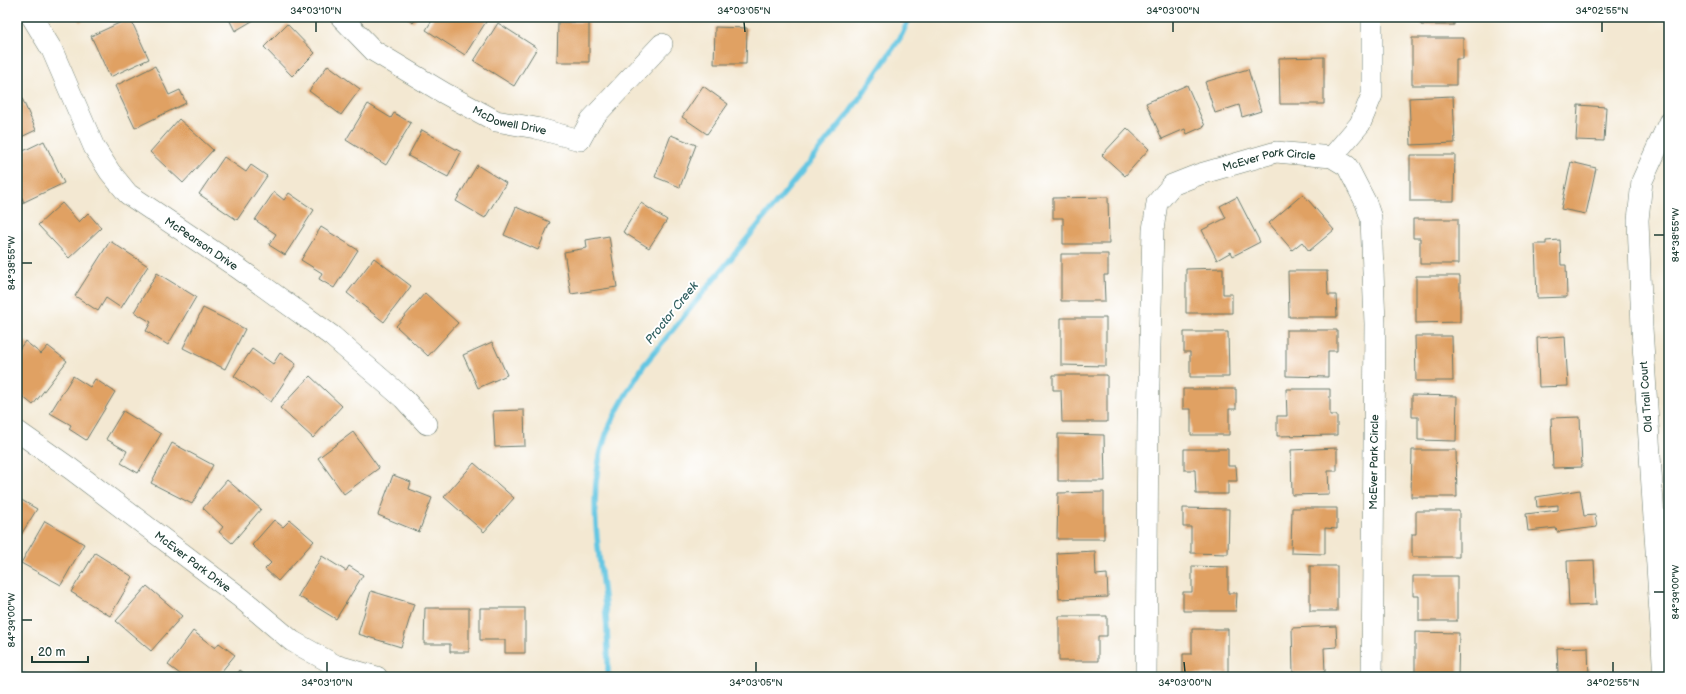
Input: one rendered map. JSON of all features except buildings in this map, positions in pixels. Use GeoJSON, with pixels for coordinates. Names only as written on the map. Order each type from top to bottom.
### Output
{"type":"FeatureCollection","features":[{"type":"Feature","properties":{"kind":"street","name":"McPearson Drive"},"geometry":{"type":"LineString","coordinates":[[32,17],[52,50],[94,147],[110,172],[128,194],[238,268],[332,336],[386,383],[427,424]]}},
{"type":"Feature","properties":{"kind":"street","name":"McDowell Drive"},"geometry":{"type":"LineString","coordinates":[[341,17],[374,51],[444,93],[496,121],[536,128],[580,140],[591,120],[662,44]]}},
{"type":"Feature","properties":{"kind":"street"},"geometry":{"type":"LineString","coordinates":[[1332,157],[1360,124],[1372,95],[1372,17]]}},
{"type":"Feature","properties":{"kind":"street","name":"Old Trail Court"},"geometry":{"type":"LineString","coordinates":[[1664,677],[1642,328],[1638,220],[1642,181],[1669,122]]}},
{"type":"Feature","properties":{"kind":"street","name":"McEver Park Circle"},"geometry":{"type":"LineString","coordinates":[[1146,677],[1148,420],[1153,230],[1157,203],[1172,185],[1200,174],[1276,152],[1332,157],[1347,166],[1371,218],[1375,324],[1372,677]]}},
{"type":"Feature","properties":{"kind":"street","name":"McEver Park Drive"},"geometry":{"type":"LineString","coordinates":[[17,431],[71,469],[229,588],[292,641],[335,665],[376,677]]}},
{"type":"Feature","properties":{"kind":"waterway","name":"Proctor Creek"},"geometry":{"type":"LineString","coordinates":[[608,677],[607,628],[596,531],[595,507],[599,459],[606,435],[614,417],[644,365],[848,115],[900,38],[910,17]]}},
{"type":"Feature","properties":{"kind":"waterway"},"geometry":{"type":"LineString","coordinates":[[17,673],[29,677]]}}]}
